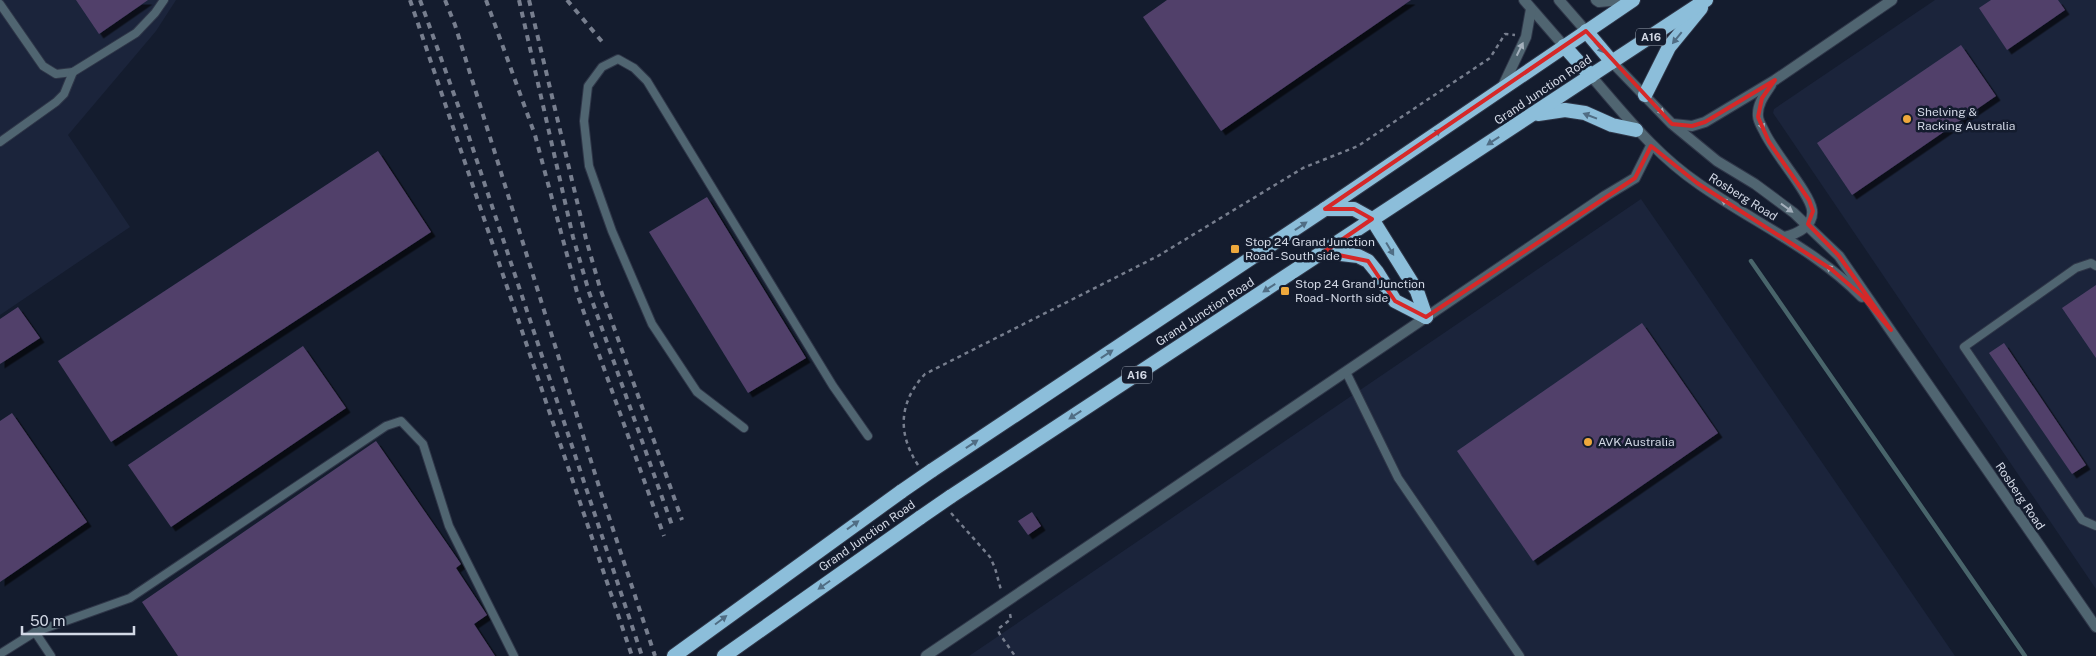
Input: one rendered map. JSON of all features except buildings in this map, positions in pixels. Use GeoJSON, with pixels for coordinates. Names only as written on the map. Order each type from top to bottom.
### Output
{"type":"FeatureCollection","features":[{"type":"Feature","properties":{"kind":"highway","name":"Grand Junction Road"},"geometry":{"type":"LineString","coordinates":[[678,653],[902,490],[1326,209],[1633,0]]}},
{"type":"Feature","properties":{"kind":"highway","name":"Grand Junction Road"},"geometry":{"type":"LineString","coordinates":[[724,656],[921,516],[1707,0]]}},
{"type":"Feature","properties":{"kind":"highway"},"geometry":{"type":"LineString","coordinates":[[1645,95],[1669,47],[1707,0]]}},
{"type":"Feature","properties":{"kind":"highway"},"geometry":{"type":"LineString","coordinates":[[1586,31],[1612,62]]}},
{"type":"Feature","properties":{"kind":"highway"},"geometry":{"type":"LineString","coordinates":[[1564,46],[1591,76]]}},
{"type":"Feature","properties":{"kind":"highway"},"geometry":{"type":"LineString","coordinates":[[1534,115],[1565,110],[1584,113],[1612,125],[1636,130]]}},
{"type":"Feature","properties":{"kind":"highway"},"geometry":{"type":"LineString","coordinates":[[1326,209],[1354,209],[1372,219],[1417,291],[1426,317]]}},
{"type":"Feature","properties":{"kind":"highway"},"geometry":{"type":"LineString","coordinates":[[1324,252],[1358,256],[1368,261],[1395,302],[1426,317]]}},
{"type":"Feature","properties":{"kind":"street"},"geometry":{"type":"LineString","coordinates":[[1524,0],[1564,46]]}},
{"type":"Feature","properties":{"kind":"street"},"geometry":{"type":"LineString","coordinates":[[1559,0],[1586,31]]}},
{"type":"Feature","properties":{"kind":"street"},"geometry":{"type":"LineString","coordinates":[[1596,0],[1599,2],[1622,0]]}},
{"type":"Feature","properties":{"kind":"street"},"geometry":{"type":"LineString","coordinates":[[1672,124],[1692,126],[1704,122],[1775,80],[1892,0]]}},
{"type":"Feature","properties":{"kind":"street"},"geometry":{"type":"LineString","coordinates":[[1502,88],[1526,37],[1531,9]]}},
{"type":"Feature","properties":{"kind":"street","name":"Rosberg Road"},"geometry":{"type":"LineString","coordinates":[[1612,62],[1672,124],[1717,161],[1755,184],[1808,224],[1839,256],[2096,627]]}},
{"type":"Feature","properties":{"kind":"street","name":"Rosberg Road"},"geometry":{"type":"LineString","coordinates":[[1591,76],[1651,146],[1696,183],[1735,209],[1784,237],[1831,269],[1861,295],[1890,330]]}},
{"type":"Feature","properties":{"kind":"street"},"geometry":{"type":"LineString","coordinates":[[1775,80],[1762,98],[1758,117],[1769,142],[1809,200],[1813,212],[1808,224],[1797,234],[1784,237]]}},
{"type":"Feature","properties":{"kind":"street"},"geometry":{"type":"LineString","coordinates":[[926,656],[1605,196],[1635,178],[1651,146]]}},
{"type":"Feature","properties":{"kind":"lane"},"geometry":{"type":"LineString","coordinates":[[0,4],[43,66],[56,74],[73,72],[136,33],[155,13],[164,0]]}},
{"type":"Feature","properties":{"kind":"lane"},"geometry":{"type":"LineString","coordinates":[[744,428],[697,392],[652,324],[612,231],[589,166],[584,121],[588,86],[602,67],[618,59],[634,68],[647,81],[833,386],[868,436]]}},
{"type":"Feature","properties":{"kind":"lane"},"geometry":{"type":"LineString","coordinates":[[0,142],[56,102],[64,94],[73,72]]}},
{"type":"Feature","properties":{"kind":"lane"},"geometry":{"type":"LineString","coordinates":[[2096,266],[2091,263],[2076,268],[1964,347],[2082,520],[2096,526]]}},
{"type":"Feature","properties":{"kind":"lane"},"geometry":{"type":"LineString","coordinates":[[1346,372],[1398,478],[1520,656]]}},
{"type":"Feature","properties":{"kind":"lane"},"geometry":{"type":"LineString","coordinates":[[0,654],[35,632],[130,598],[386,426],[401,421],[423,444],[449,526],[514,656]]}},
{"type":"Feature","properties":{"kind":"lane"},"geometry":{"type":"LineString","coordinates":[[35,632],[51,656]]}},
{"type":"Feature","properties":{"kind":"path"},"geometry":{"type":"LineString","coordinates":[[916,461],[909,447],[904,428],[905,406],[915,385],[925,374],[1158,256],[1303,168],[1358,146],[1490,58],[1505,34],[1526,37]]}},
{"type":"Feature","properties":{"kind":"path"},"geometry":{"type":"LineString","coordinates":[[956,520],[990,557],[1011,619],[998,629],[999,633],[1015,656]]}},
{"type":"Feature","properties":{"kind":"highlighted area"},"geometry":{"type":"Polygon","coordinates":[[[1586,31],[1672,124],[1692,126],[1705,122],[1775,80],[1762,98],[1758,117],[1769,142],[1809,200],[1813,211],[1808,224],[1839,256],[1891,330],[1861,295],[1831,269],[1697,183],[1651,146],[1635,178],[1426,317],[1395,301],[1368,261],[1324,252],[1372,219],[1354,209],[1325,209],[1586,31]]]}},
{"type":"Feature","properties":{"kind":"shaded area"},"geometry":{"type":"Polygon","coordinates":[[[0,0],[176,0],[156,31],[68,135],[130,227],[0,315],[0,0]]]}},
{"type":"Feature","properties":{"kind":"shaded area"},"geometry":{"type":"Polygon","coordinates":[[[1935,0],[2096,0],[2096,589],[1773,113],[1774,109],[1935,0]]]}},
{"type":"Feature","properties":{"kind":"shaded area"},"geometry":{"type":"Polygon","coordinates":[[[1641,199],[1955,656],[969,656],[1641,199]]]}},
{"type":"Feature","properties":{"kind":"waterway"},"geometry":{"type":"LineString","coordinates":[[1751,261],[2025,656]]}},
{"type":"Feature","properties":{"kind":"railway"},"geometry":{"type":"LineString","coordinates":[[410,0],[632,656]]}},
{"type":"Feature","properties":{"kind":"railway"},"geometry":{"type":"LineString","coordinates":[[420,0],[464,122],[642,656]]}},
{"type":"Feature","properties":{"kind":"railway"},"geometry":{"type":"LineString","coordinates":[[445,0],[455,25],[601,493],[655,656]]}},
{"type":"Feature","properties":{"kind":"railway"},"geometry":{"type":"LineString","coordinates":[[486,0],[535,135],[578,296],[664,536]]}},
{"type":"Feature","properties":{"kind":"railway"},"geometry":{"type":"LineString","coordinates":[[519,0],[573,237],[589,292],[673,528]]}},
{"type":"Feature","properties":{"kind":"railway"},"geometry":{"type":"LineString","coordinates":[[529,0],[586,239],[600,288],[682,520]]}},
{"type":"Feature","properties":{"kind":"railway"},"geometry":{"type":"LineString","coordinates":[[567,0],[604,44]]}},
{"type":"Feature","properties":{"kind":"place","name":"Shelving & Racking Australia"},"geometry":{"type":"Point","coordinates":[1907,119]}},
{"type":"Feature","properties":{"kind":"place","name":"Stop 24 Grand Junction Road - South side"},"geometry":{"type":"Point","coordinates":[1235,249]}},
{"type":"Feature","properties":{"kind":"place","name":"Stop 24 Grand Junction Road - North side"},"geometry":{"type":"Point","coordinates":[1285,291]}},
{"type":"Feature","properties":{"kind":"place","name":"AVK Australia"},"geometry":{"type":"Point","coordinates":[1588,442]}}]}
